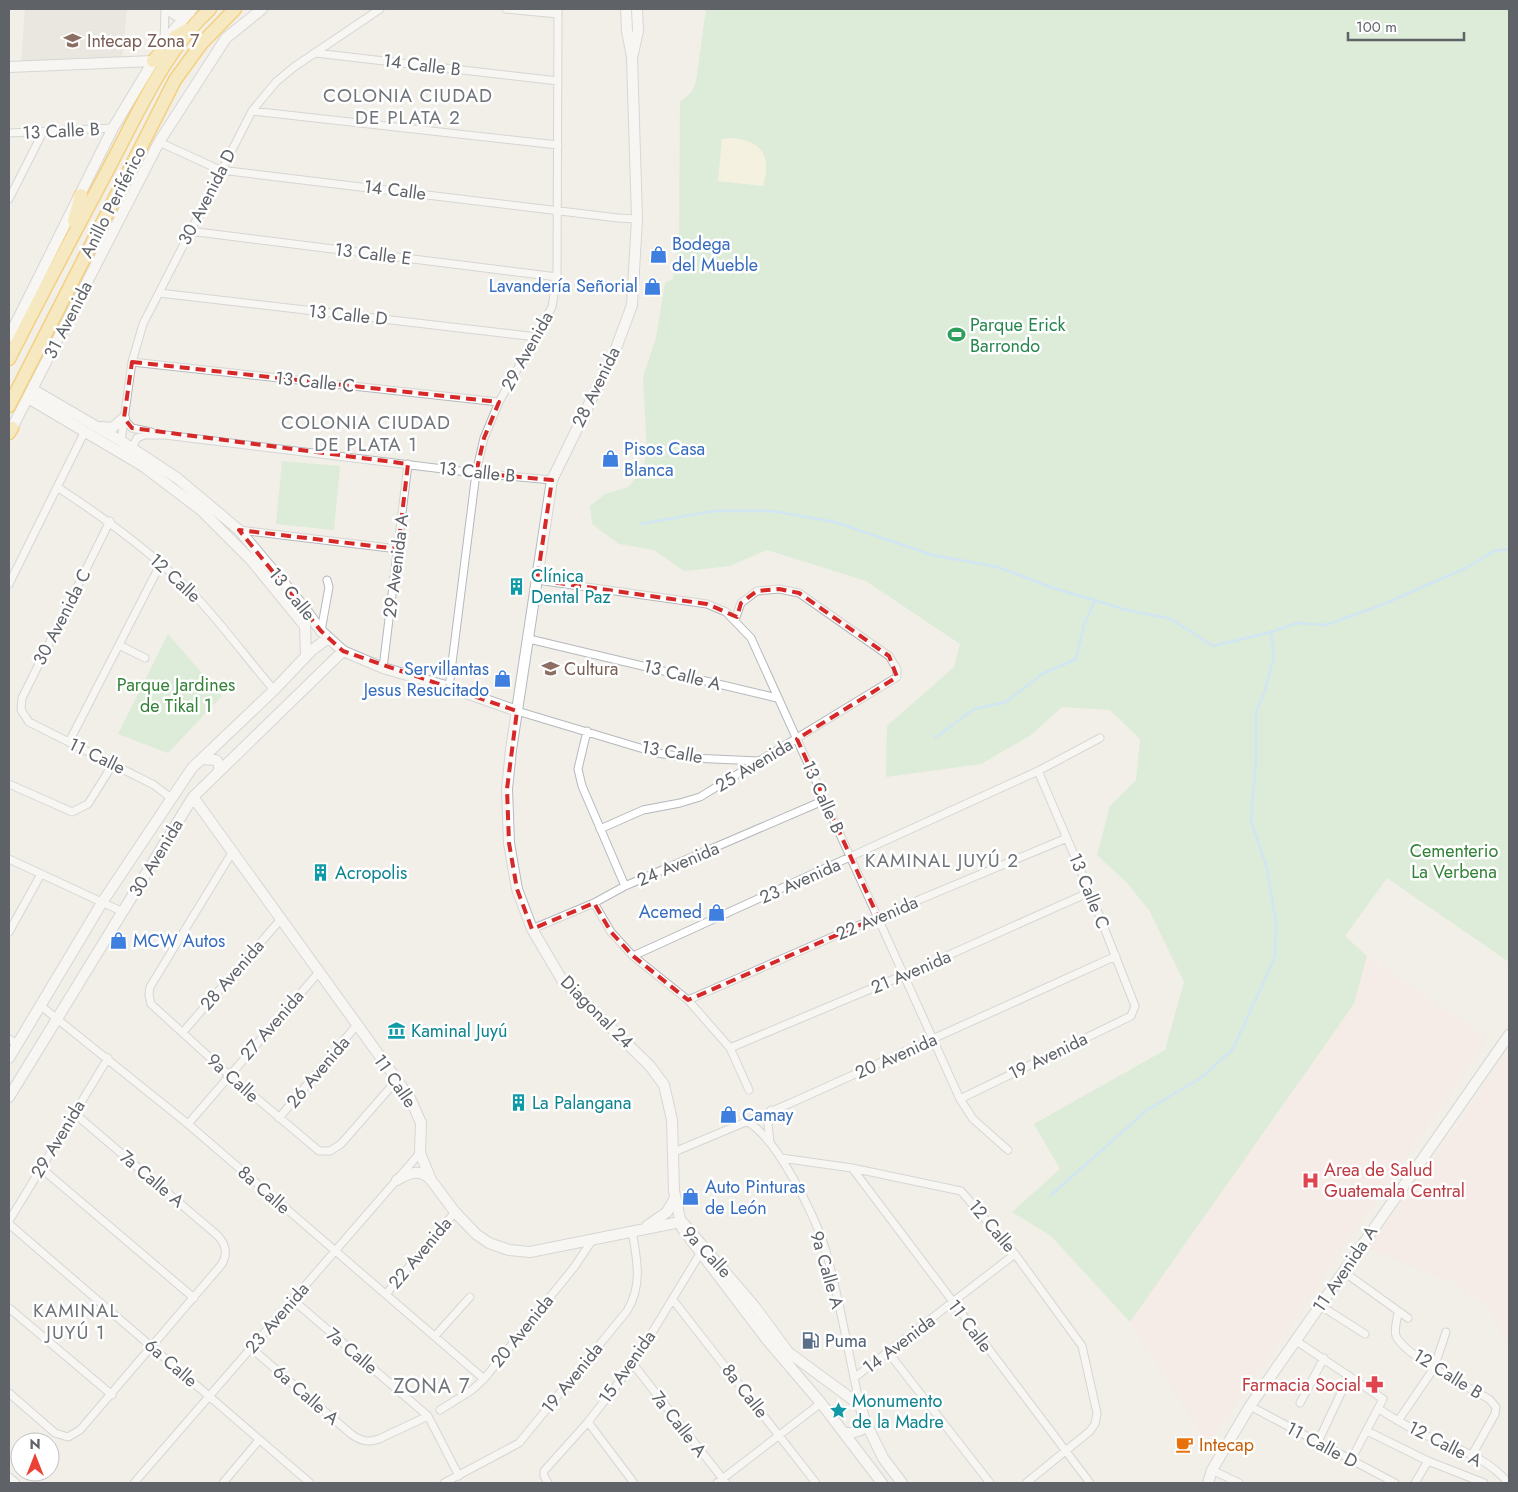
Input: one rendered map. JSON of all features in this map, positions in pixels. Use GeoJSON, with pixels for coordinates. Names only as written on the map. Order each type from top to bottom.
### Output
{"type":"FeatureCollection","features":[{"type":"Feature","properties":{"kind":"highway","name":"Anillo Periférico"},"geometry":{"type":"LineString","coordinates":[[9,359],[69,240],[166,64],[193,26],[210,9]]}},
{"type":"Feature","properties":{"kind":"highway","name":"Anillo Periférico"},"geometry":{"type":"LineString","coordinates":[[9,406],[175,80],[201,44],[235,9]]}},
{"type":"Feature","properties":{"kind":"highway"},"geometry":{"type":"LineString","coordinates":[[153,61],[176,36],[193,26]]}},
{"type":"Feature","properties":{"kind":"highway"},"geometry":{"type":"LineString","coordinates":[[69,240],[81,195]]}},
{"type":"Feature","properties":{"kind":"street"},"geometry":{"type":"LineString","coordinates":[[164,42],[167,9],[176,15],[191,11]]}},
{"type":"Feature","properties":{"kind":"street","name":"31 Avenida"},"geometry":{"type":"LineString","coordinates":[[10,432],[159,142],[226,38],[262,9]]}},
{"type":"Feature","properties":{"kind":"street","name":"30 Avenida D"},"geometry":{"type":"LineString","coordinates":[[121,440],[132,362],[143,324],[252,110],[276,82],[380,9]]}},
{"type":"Feature","properties":{"kind":"street"},"geometry":{"type":"LineString","coordinates":[[506,9],[558,12]]}},
{"type":"Feature","properties":{"kind":"street","name":"28 Avenida"},"geometry":{"type":"LineString","coordinates":[[517,711],[552,480],[615,351],[632,305],[637,219],[632,57],[627,31],[626,9]]}},
{"type":"Feature","properties":{"kind":"street","name":"28 Avenida"},"geometry":{"type":"LineString","coordinates":[[632,57],[638,31],[637,9]]}},
{"type":"Feature","properties":{"kind":"street"},"geometry":{"type":"LineString","coordinates":[[9,337],[113,128],[164,42],[191,11]]}},
{"type":"Feature","properties":{"kind":"street","name":"29 Avenida"},"geometry":{"type":"LineString","coordinates":[[448,687],[476,473],[484,438],[499,402],[552,307],[557,277],[559,209],[558,12]]}},
{"type":"Feature","properties":{"kind":"street","name":"14 Calle B"},"geometry":{"type":"LineString","coordinates":[[315,53],[558,81]]}},
{"type":"Feature","properties":{"kind":"street"},"geometry":{"type":"LineString","coordinates":[[9,67],[153,61]]}},
{"type":"Feature","properties":{"kind":"street"},"geometry":{"type":"LineString","coordinates":[[252,110],[558,145]]}},
{"type":"Feature","properties":{"kind":"street","name":"13 Calle B"},"geometry":{"type":"LineString","coordinates":[[9,133],[113,128]]}},
{"type":"Feature","properties":{"kind":"street"},"geometry":{"type":"LineString","coordinates":[[9,198],[43,132]]}},
{"type":"Feature","properties":{"kind":"street","name":"14 Calle"},"geometry":{"type":"LineString","coordinates":[[159,142],[220,170],[637,219]]}},
{"type":"Feature","properties":{"kind":"street","name":"13 Calle E"},"geometry":{"type":"LineString","coordinates":[[189,231],[557,277]]}},
{"type":"Feature","properties":{"kind":"street","name":"13 Calle D"},"geometry":{"type":"LineString","coordinates":[[159,293],[536,336]]}},
{"type":"Feature","properties":{"kind":"street","name":"13 Calle C"},"geometry":{"type":"LineString","coordinates":[[132,362],[499,402]]}},
{"type":"Feature","properties":{"kind":"street","name":"13 Calle"},"geometry":{"type":"LineString","coordinates":[[30,394],[121,440],[177,478],[239,530],[324,634],[343,651],[383,668],[657,753],[691,758],[760,761]]}},
{"type":"Feature","properties":{"kind":"street","name":"13 Calle"},"geometry":{"type":"LineString","coordinates":[[30,394],[85,431],[143,466],[201,510],[251,560],[305,626],[309,654]]}},
{"type":"Feature","properties":{"kind":"street"},"geometry":{"type":"LineString","coordinates":[[96,426],[112,428],[124,418]]}},
{"type":"Feature","properties":{"kind":"street","name":"13 Calle B"},"geometry":{"type":"LineString","coordinates":[[124,418],[132,428],[165,435],[476,473],[552,480]]}},
{"type":"Feature","properties":{"kind":"street"},"geometry":{"type":"LineString","coordinates":[[9,584],[85,431]]}},
{"type":"Feature","properties":{"kind":"street","name":"13 Calle B"},"geometry":{"type":"LineString","coordinates":[[132,448],[137,438],[144,435],[165,435]]}},
{"type":"Feature","properties":{"kind":"street","name":"29 Avenida A"},"geometry":{"type":"LineString","coordinates":[[383,668],[408,464]]}},
{"type":"Feature","properties":{"kind":"street","name":"12 Calle"},"geometry":{"type":"LineString","coordinates":[[57,487],[110,521],[161,563],[223,626],[274,690]]}},
{"type":"Feature","properties":{"kind":"street","name":"30 Avenida C"},"geometry":{"type":"LineString","coordinates":[[23,714],[20,705],[22,698],[110,521]]}},
{"type":"Feature","properties":{"kind":"street"},"geometry":{"type":"LineString","coordinates":[[239,530],[398,549]]}},
{"type":"Feature","properties":{"kind":"street"},"geometry":{"type":"LineString","coordinates":[[69,742],[161,563]]}},
{"type":"Feature","properties":{"kind":"street"},"geometry":{"type":"LineString","coordinates":[[324,634],[329,587],[327,580]]}},
{"type":"Feature","properties":{"kind":"street","name":"13 Calle B"},"geometry":{"type":"LineString","coordinates":[[537,580],[707,604],[726,612],[752,638],[777,698],[960,1099],[973,1119],[1008,1150]]}},
{"type":"Feature","properties":{"kind":"street","name":"25 Avenida"},"geometry":{"type":"LineString","coordinates":[[600,829],[642,810],[700,797],[897,677],[897,669],[889,656],[799,593],[779,589],[757,591],[741,603],[735,620]]}},
{"type":"Feature","properties":{"kind":"street"},"geometry":{"type":"LineString","coordinates":[[308,613],[313,634],[309,654]]}},
{"type":"Feature","properties":{"kind":"street","name":"30 Avenida"},"geometry":{"type":"LineString","coordinates":[[9,1058],[13,1041],[40,1006],[103,901],[170,798],[192,768],[274,690],[309,654],[324,634]]}},
{"type":"Feature","properties":{"kind":"street","name":"13 Calle A"},"geometry":{"type":"LineString","coordinates":[[529,639],[777,698]]}},
{"type":"Feature","properties":{"kind":"street"},"geometry":{"type":"LineString","coordinates":[[119,645],[145,658]]}},
{"type":"Feature","properties":{"kind":"street","name":"30 Avenida"},"geometry":{"type":"LineString","coordinates":[[9,1096],[193,797],[343,651]]}},
{"type":"Feature","properties":{"kind":"street","name":"Diagonal 24"},"geometry":{"type":"LineString","coordinates":[[517,711],[507,789],[508,844],[517,889],[532,929],[562,980],[644,1059],[664,1085],[672,1120],[675,1197],[680,1222]]}},
{"type":"Feature","properties":{"kind":"street","name":"11 Calle"},"geometry":{"type":"LineString","coordinates":[[23,714],[29,722],[154,785],[170,798]]}},
{"type":"Feature","properties":{"kind":"street"},"geometry":{"type":"LineString","coordinates":[[587,731],[578,769],[582,786],[625,886]]}},
{"type":"Feature","properties":{"kind":"street","name":"23 Avenida"},"geometry":{"type":"LineString","coordinates":[[633,956],[1038,771],[1100,738]]}},
{"type":"Feature","properties":{"kind":"street"},"geometry":{"type":"LineString","coordinates":[[202,759],[216,760],[219,764],[218,771]]}},
{"type":"Feature","properties":{"kind":"street"},"geometry":{"type":"LineString","coordinates":[[9,784],[68,811],[76,811],[88,804],[113,764]]}},
{"type":"Feature","properties":{"kind":"street","name":"13 Calle C"},"geometry":{"type":"LineString","coordinates":[[1038,771],[1116,956],[1135,1006],[1135,1012]]}},
{"type":"Feature","properties":{"kind":"street","name":"11 Calle"},"geometry":{"type":"LineString","coordinates":[[193,797],[356,1026],[410,1098],[421,1123],[420,1153],[431,1180],[455,1212],[482,1239],[509,1250],[537,1251],[680,1222]]}},
{"type":"Feature","properties":{"kind":"street","name":"24 Avenida"},"geometry":{"type":"LineString","coordinates":[[532,929],[594,903],[625,886],[825,800]]}},
{"type":"Feature","properties":{"kind":"street","name":"22 Avenida"},"geometry":{"type":"LineString","coordinates":[[688,1000],[878,917],[1067,838]]}},
{"type":"Feature","properties":{"kind":"street","name":"9a Calle"},"geometry":{"type":"LineString","coordinates":[[233,851],[152,984],[149,995],[154,1008],[183,1032],[228,1075],[316,1149],[327,1152],[341,1144],[396,1081]]}},
{"type":"Feature","properties":{"kind":"street"},"geometry":{"type":"LineString","coordinates":[[9,858],[123,912]]}},
{"type":"Feature","properties":{"kind":"street"},"geometry":{"type":"LineString","coordinates":[[9,932],[41,874]]}},
{"type":"Feature","properties":{"kind":"street","name":"21 Avenida"},"geometry":{"type":"LineString","coordinates":[[730,1048],[904,975],[1090,892]]}},
{"type":"Feature","properties":{"kind":"street"},"geometry":{"type":"LineString","coordinates":[[594,903],[611,932],[633,956],[688,1000],[730,1048],[749,1090]]}},
{"type":"Feature","properties":{"kind":"street","name":"28 Avenida"},"geometry":{"type":"LineString","coordinates":[[183,1032],[281,919]]}},
{"type":"Feature","properties":{"kind":"street","name":"20 Avenida"},"geometry":{"type":"LineString","coordinates":[[674,1152],[791,1103],[1116,956]]}},
{"type":"Feature","properties":{"kind":"street","name":"27 Avenida"},"geometry":{"type":"LineString","coordinates":[[188,1124],[228,1075],[319,972]]}},
{"type":"Feature","properties":{"kind":"street","name":"8a Calle"},"geometry":{"type":"LineString","coordinates":[[40,1006],[58,1017],[188,1124],[484,1379]]}},
{"type":"Feature","properties":{"kind":"street","name":"19 Avenida"},"geometry":{"type":"LineString","coordinates":[[960,1099],[1131,1016],[1135,1012]]}},
{"type":"Feature","properties":{"kind":"street","name":"26 Avenida"},"geometry":{"type":"LineString","coordinates":[[280,1118],[356,1026]]}},
{"type":"Feature","properties":{"kind":"street","name":"11 Avenida A"},"geometry":{"type":"LineString","coordinates":[[1208,1483],[1212,1470],[1250,1406],[1509,1035]]}},
{"type":"Feature","properties":{"kind":"street","name":"29 Avenida"},"geometry":{"type":"LineString","coordinates":[[9,1222],[108,1058]]}},
{"type":"Feature","properties":{"kind":"street"},"geometry":{"type":"LineString","coordinates":[[771,1110],[768,1132],[771,1145]]}},
{"type":"Feature","properties":{"kind":"street","name":"7a Calle A"},"geometry":{"type":"LineString","coordinates":[[74,1113],[217,1234],[226,1248],[222,1264],[194,1298]]}},
{"type":"Feature","properties":{"kind":"street","name":"9a Calle A"},"geometry":{"type":"LineString","coordinates":[[745,1121],[757,1128],[781,1158],[824,1247],[860,1405]]}},
{"type":"Feature","properties":{"kind":"street","name":"23 Avenida"},"geometry":{"type":"LineString","coordinates":[[134,1483],[420,1153]]}},
{"type":"Feature","properties":{"kind":"street","name":"12 Calle"},"geometry":{"type":"LineString","coordinates":[[781,1158],[852,1168],[961,1191],[1015,1254],[1082,1346],[1097,1412],[1095,1424],[1065,1453]]}},
{"type":"Feature","properties":{"kind":"street"},"geometry":{"type":"LineString","coordinates":[[9,1393],[55,1433],[68,1437],[80,1430],[112,1395],[194,1298],[41,1168]]}},
{"type":"Feature","properties":{"kind":"street","name":"11 Calle"},"geometry":{"type":"LineString","coordinates":[[852,1168],[1065,1453],[1090,1483]]}},
{"type":"Feature","properties":{"kind":"street"},"geometry":{"type":"LineString","coordinates":[[397,1180],[414,1172],[424,1174],[431,1180]]}},
{"type":"Feature","properties":{"kind":"street","name":"11 Calle"},"geometry":{"type":"LineString","coordinates":[[635,1231],[658,1220],[667,1212],[675,1197]]}},
{"type":"Feature","properties":{"kind":"street","name":"22 Avenida"},"geometry":{"type":"LineString","coordinates":[[386,1294],[455,1212]]}},
{"type":"Feature","properties":{"kind":"street","name":"6a Calle"},"geometry":{"type":"LineString","coordinates":[[9,1222],[310,1483]]}},
{"type":"Feature","properties":{"kind":"street","name":"9a Calle"},"geometry":{"type":"LineString","coordinates":[[680,1222],[688,1238],[701,1252],[768,1341],[821,1403],[882,1483]]}},
{"type":"Feature","properties":{"kind":"street","name":"9a Calle"},"geometry":{"type":"LineString","coordinates":[[680,1222],[686,1225],[706,1248],[788,1352],[860,1405]]}},
{"type":"Feature","properties":{"kind":"street","name":"19 Avenida"},"geometry":{"type":"LineString","coordinates":[[444,1483],[521,1440],[627,1311],[636,1289],[638,1274],[635,1231]]}},
{"type":"Feature","properties":{"kind":"street","name":"20 Avenida"},"geometry":{"type":"LineString","coordinates":[[440,1410],[472,1390],[484,1379],[575,1266],[593,1239]]}},
{"type":"Feature","properties":{"kind":"street","name":"15 Avenida"},"geometry":{"type":"LineString","coordinates":[[548,1483],[544,1474],[633,1364],[701,1252]]}},
{"type":"Feature","properties":{"kind":"street","name":"14 Avenida"},"geometry":{"type":"LineString","coordinates":[[854,1378],[1015,1254]]}},
{"type":"Feature","properties":{"kind":"street"},"geometry":{"type":"LineString","coordinates":[[1344,1272],[1398,1313],[1408,1318]]}},
{"type":"Feature","properties":{"kind":"street"},"geometry":{"type":"LineString","coordinates":[[435,1336],[470,1297]]}},
{"type":"Feature","properties":{"kind":"street","name":"7a Calle"},"geometry":{"type":"LineString","coordinates":[[293,1300],[428,1416],[459,1476]]}},
{"type":"Feature","properties":{"kind":"street","name":"8a Calle"},"geometry":{"type":"LineString","coordinates":[[673,1300],[816,1483]]}},
{"type":"Feature","properties":{"kind":"street"},"geometry":{"type":"LineString","coordinates":[[1321,1306],[1365,1334]]}},
{"type":"Feature","properties":{"kind":"street"},"geometry":{"type":"LineString","coordinates":[[9,1308],[112,1395]]}},
{"type":"Feature","properties":{"kind":"street","name":"12 Calle B"},"geometry":{"type":"LineString","coordinates":[[1398,1313],[1395,1327],[1397,1337],[1401,1343],[1434,1368],[1489,1399],[1496,1407],[1495,1414],[1472,1455]]}},
{"type":"Feature","properties":{"kind":"street"},"geometry":{"type":"LineString","coordinates":[[1398,1420],[1434,1368],[1446,1332]]}},
{"type":"Feature","properties":{"kind":"street"},"geometry":{"type":"LineString","coordinates":[[1295,1340],[1383,1399],[1351,1460]]}},
{"type":"Feature","properties":{"kind":"street","name":"6a Calle A"},"geometry":{"type":"LineString","coordinates":[[251,1348],[351,1434],[361,1440],[371,1442],[379,1440],[428,1416]]}},
{"type":"Feature","properties":{"kind":"street"},"geometry":{"type":"LineString","coordinates":[[888,1352],[990,1483]]}},
{"type":"Feature","properties":{"kind":"street"},"geometry":{"type":"LineString","coordinates":[[1300,1403],[1324,1358]]}},
{"type":"Feature","properties":{"kind":"street","name":"7a Calle A"},"geometry":{"type":"LineString","coordinates":[[633,1364],[722,1482]]}},
{"type":"Feature","properties":{"kind":"street"},"geometry":{"type":"LineString","coordinates":[[1317,1444],[1349,1376]]}},
{"type":"Feature","properties":{"kind":"street"},"geometry":{"type":"LineString","coordinates":[[722,1482],[821,1403]]}},
{"type":"Feature","properties":{"kind":"street"},"geometry":{"type":"LineString","coordinates":[[860,1405],[865,1421],[883,1458],[902,1483]]}},
{"type":"Feature","properties":{"kind":"street","name":"11 Calle D"},"geometry":{"type":"LineString","coordinates":[[1250,1406],[1317,1444],[1395,1483]]}},
{"type":"Feature","properties":{"kind":"street","name":"12 Calle A"},"geometry":{"type":"LineString","coordinates":[[1379,1409],[1422,1434],[1472,1455],[1503,1476],[1508,1483]]}},
{"type":"Feature","properties":{"kind":"street"},"geometry":{"type":"LineString","coordinates":[[844,1433],[861,1430],[865,1421]]}},
{"type":"Feature","properties":{"kind":"street"},"geometry":{"type":"LineString","coordinates":[[588,1422],[634,1483]]}},
{"type":"Feature","properties":{"kind":"street"},"geometry":{"type":"LineString","coordinates":[[1367,1431],[1428,1461],[1484,1483]]}},
{"type":"Feature","properties":{"kind":"street"},"geometry":{"type":"LineString","coordinates":[[223,1483],[259,1440]]}},
{"type":"Feature","properties":{"kind":"street"},"geometry":{"type":"LineString","coordinates":[[1026,1483],[1065,1453]]}},
{"type":"Feature","properties":{"kind":"street"},"geometry":{"type":"LineString","coordinates":[[1415,1483],[1428,1461]]}},
{"type":"Feature","properties":{"kind":"street"},"geometry":{"type":"LineString","coordinates":[[1212,1470],[1239,1483]]}},
{"type":"Feature","properties":{"kind":"street"},"geometry":{"type":"LineString","coordinates":[[9,1478],[16,1483]]}},
{"type":"Feature","properties":{"kind":"highlighted area"},"geometry":{"type":"Polygon","coordinates":[[[132,362],[499,402],[484,438],[476,473],[552,480],[537,580],[707,604],[737,617],[741,603],[757,591],[779,589],[799,593],[889,656],[897,677],[797,739],[878,917],[688,1000],[633,956],[611,932],[594,903],[532,929],[517,889],[509,843],[507,789],[517,711],[343,651],[321,631],[239,530],[398,549],[408,464],[132,428],[124,418],[132,362]]]}},
{"type":"Feature","properties":{"kind":"shaded area","name":"Intecap Zona 7"},"geometry":{"type":"Polygon","coordinates":[[[25,9],[127,9],[122,59],[21,62],[25,9]]]}},
{"type":"Feature","properties":{"kind":"shaded area","name":"Area de Salud Guatemala Central"},"geometry":{"type":"Polygon","coordinates":[[[1367,956],[1488,1038],[1208,1445],[1130,1322],[1354,1004],[1367,956]]]}},
{"type":"Feature","properties":{"kind":"shaded area"},"geometry":{"type":"Polygon","coordinates":[[[1509,1049],[1509,1338],[1506,1340],[1487,1306],[1459,1285],[1366,1248],[1418,1181],[1509,1049]]]}},
{"type":"Feature","properties":{"kind":"green space","name":"Cementerio La Verbena"},"geometry":{"type":"Polygon","coordinates":[[[706,9],[1509,9],[1509,962],[1387,878],[1345,936],[1367,956],[1354,1004],[1130,1322],[1051,1236],[1012,1212],[1060,1169],[1034,1124],[1165,1050],[1184,982],[1149,910],[1126,882],[1097,855],[1110,806],[1136,780],[1140,739],[1110,710],[1062,707],[1031,735],[981,764],[886,777],[887,726],[954,667],[960,644],[866,581],[767,550],[730,566],[684,571],[654,550],[619,544],[592,524],[590,506],[605,494],[628,487],[642,471],[647,451],[643,377],[656,338],[665,283],[673,279],[679,238],[680,102],[691,93],[696,82],[706,9]]]}},
{"type":"Feature","properties":{"kind":"green space"},"geometry":{"type":"Polygon","coordinates":[[[282,461],[340,466],[334,530],[276,524],[282,461]]]}},
{"type":"Feature","properties":{"kind":"green space","name":"Parque Jardines de Tikal 1"},"geometry":{"type":"Polygon","coordinates":[[[168,634],[222,696],[168,753],[118,734],[168,634]]]}},
{"type":"Feature","properties":{"kind":"sand"},"geometry":{"type":"Polygon","coordinates":[[[733,138],[752,143],[763,153],[766,167],[763,186],[718,181],[722,139],[733,138]]]}},
{"type":"Feature","properties":{"kind":"waterway"},"geometry":{"type":"LineString","coordinates":[[640,524],[714,511],[772,511],[835,522],[932,555],[998,567],[1053,588],[1127,610],[1171,619],[1213,646],[1271,632],[1297,623],[1326,625],[1384,604],[1466,568],[1494,551],[1509,549]]}},
{"type":"Feature","properties":{"kind":"waterway"},"geometry":{"type":"LineString","coordinates":[[935,738],[974,709],[1006,702],[1042,674],[1076,659],[1085,622],[1095,601]]}},
{"type":"Feature","properties":{"kind":"waterway"},"geometry":{"type":"LineString","coordinates":[[1050,1196],[1147,1110],[1202,1077],[1233,1049],[1275,957],[1276,922],[1267,868],[1251,820],[1256,761],[1256,711],[1264,693],[1274,657],[1271,632]]}},
{"type":"Feature","properties":{"kind":"place","name":"Intecap Zona 7"},"geometry":{"type":"Point","coordinates":[73,41]}},
{"type":"Feature","properties":{"kind":"place","name":"Bodega del Mueble"},"geometry":{"type":"Point","coordinates":[658,254]}},
{"type":"Feature","properties":{"kind":"place","name":"Lavandería Señorial"},"geometry":{"type":"Point","coordinates":[652,286]}},
{"type":"Feature","properties":{"kind":"place","name":"Parque Erick Barrondo"},"geometry":{"type":"Point","coordinates":[956,335]}},
{"type":"Feature","properties":{"kind":"place","name":"Pisos Casa Blanca"},"geometry":{"type":"Point","coordinates":[610,459]}},
{"type":"Feature","properties":{"kind":"place","name":"Clínica Dental Paz"},"geometry":{"type":"Point","coordinates":[517,586]}},
{"type":"Feature","properties":{"kind":"place","name":"Cultura"},"geometry":{"type":"Point","coordinates":[550,669]}},
{"type":"Feature","properties":{"kind":"place","name":"Servillantas Jesus Resucitado"},"geometry":{"type":"Point","coordinates":[503,679]}},
{"type":"Feature","properties":{"kind":"place","name":"Acropolis"},"geometry":{"type":"Point","coordinates":[321,873]}},
{"type":"Feature","properties":{"kind":"place","name":"Acemed"},"geometry":{"type":"Point","coordinates":[716,912]}},
{"type":"Feature","properties":{"kind":"place","name":"MCW Autos"},"geometry":{"type":"Point","coordinates":[119,941]}},
{"type":"Feature","properties":{"kind":"place","name":"Kaminal Juyú"},"geometry":{"type":"Point","coordinates":[397,1031]}},
{"type":"Feature","properties":{"kind":"place","name":"La Palangana"},"geometry":{"type":"Point","coordinates":[518,1103]}},
{"type":"Feature","properties":{"kind":"place","name":"Camay"},"geometry":{"type":"Point","coordinates":[728,1115]}},
{"type":"Feature","properties":{"kind":"place","name":"Area de Salud Guatemala Central"},"geometry":{"type":"Point","coordinates":[1310,1180]}},
{"type":"Feature","properties":{"kind":"place","name":"Auto Pinturas de León"},"geometry":{"type":"Point","coordinates":[691,1197]}},
{"type":"Feature","properties":{"kind":"place","name":"Puma"},"geometry":{"type":"Point","coordinates":[811,1341]}},
{"type":"Feature","properties":{"kind":"place","name":"Farmacia Social"},"geometry":{"type":"Point","coordinates":[1375,1385]}},
{"type":"Feature","properties":{"kind":"place","name":"Monumento de la Madre"},"geometry":{"type":"Point","coordinates":[838,1411]}},
{"type":"Feature","properties":{"kind":"place","name":"Intecap"},"geometry":{"type":"Point","coordinates":[1185,1445]}},
{"type":"Feature","properties":{"kind":"district","name":"COLONIA CIUDAD DE PLATA 2"},"geometry":{"type":"Point","coordinates":[408,106]}},
{"type":"Feature","properties":{"kind":"district","name":"COLONIA CIUDAD DE PLATA 1"},"geometry":{"type":"Point","coordinates":[366,433]}},
{"type":"Feature","properties":{"kind":"district","name":"KAMINAL JUYÚ 2"},"geometry":{"type":"Point","coordinates":[942,860]}},
{"type":"Feature","properties":{"kind":"district","name":"KAMINAL JUYÚ 1"},"geometry":{"type":"Point","coordinates":[76,1321]}},
{"type":"Feature","properties":{"kind":"district","name":"ZONA 7"},"geometry":{"type":"Point","coordinates":[432,1386]}}]}
